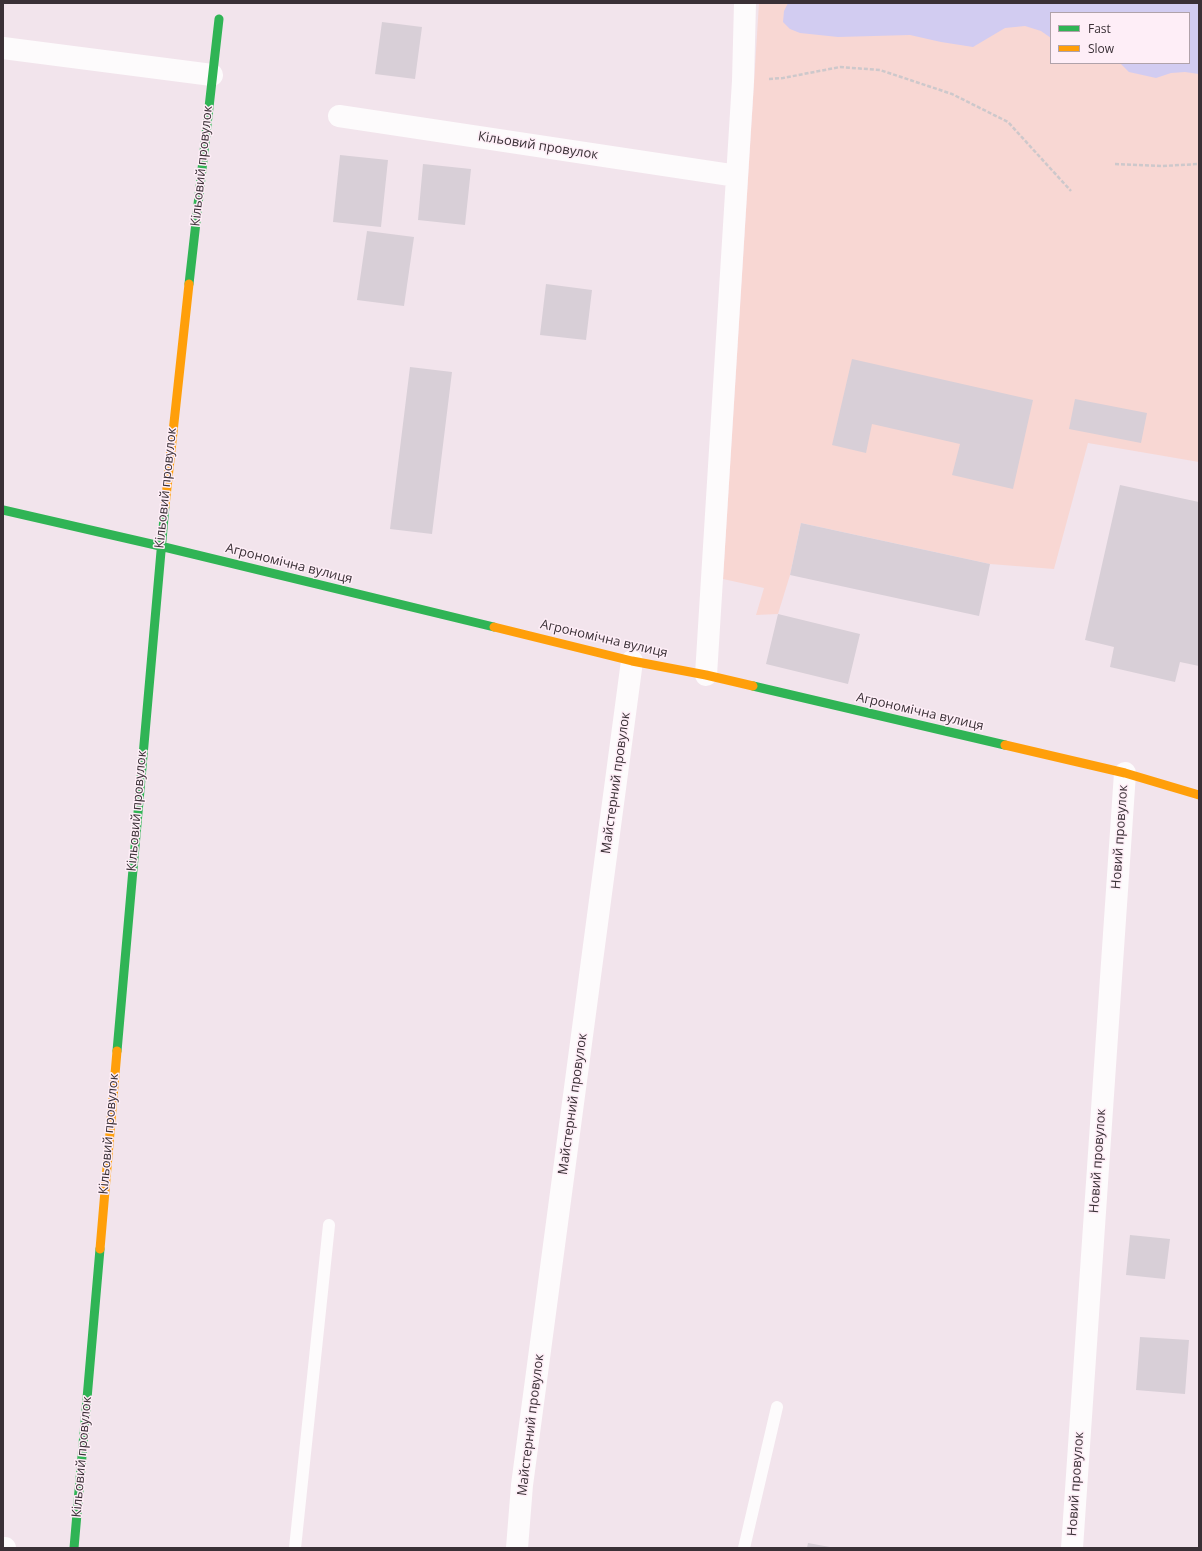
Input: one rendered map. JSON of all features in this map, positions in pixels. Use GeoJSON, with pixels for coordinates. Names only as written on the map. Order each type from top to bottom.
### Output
{"type":"FeatureCollection","features":[{"type":"Feature","properties":{"kind":"street"},"geometry":{"type":"LineString","coordinates":[[706,675],[743,81],[745,3]]}},
{"type":"Feature","properties":{"kind":"street","name":"Кільовий провулок"},"geometry":{"type":"LineString","coordinates":[[74,1548],[160,546],[219,19]]}},
{"type":"Feature","properties":{"kind":"street"},"geometry":{"type":"LineString","coordinates":[[3,48],[212,75]]}},
{"type":"Feature","properties":{"kind":"street","name":"Кільовий провулок"},"geometry":{"type":"LineString","coordinates":[[339,116],[737,176]]}},
{"type":"Feature","properties":{"kind":"street","name":"Агрономічна вулиця"},"geometry":{"type":"LineString","coordinates":[[3,510],[160,546],[632,661],[706,675],[1125,773],[1199,795]]}},
{"type":"Feature","properties":{"kind":"street","name":"Майстерний провулок"},"geometry":{"type":"LineString","coordinates":[[517,1548],[524,1477],[632,661]]}},
{"type":"Feature","properties":{"kind":"street","name":"Новий провулок"},"geometry":{"type":"LineString","coordinates":[[1072,1548],[1125,773]]}},
{"type":"Feature","properties":{"kind":"lane"},"geometry":{"type":"LineString","coordinates":[[295,1548],[329,1225]]}},
{"type":"Feature","properties":{"kind":"lane"},"geometry":{"type":"LineString","coordinates":[[744,1548],[777,1407]]}},
{"type":"Feature","properties":{"kind":"path"},"geometry":{"type":"LineString","coordinates":[[743,81],[784,78],[840,67],[880,70],[923,84],[952,94],[1008,122],[1071,191]]}},
{"type":"Feature","properties":{"kind":"path"},"geometry":{"type":"LineString","coordinates":[[1115,164],[1162,166],[1199,164]]}},
{"type":"Feature","properties":{"kind":"shaded area"},"geometry":{"type":"Polygon","coordinates":[[[759,3],[1199,3],[1199,462],[1088,443],[1054,569],[990,564],[801,523],[790,575],[778,614],[756,615],[764,588],[723,579],[759,3]]]}},
{"type":"Feature","properties":{"kind":"shaded area"},"geometry":{"type":"Polygon","coordinates":[[[788,3],[1199,3],[1199,74],[1185,72],[1171,73],[1156,78],[1129,72],[1121,64],[1190,64],[1190,12],[1050,12],[1050,37],[1041,31],[1025,26],[1005,28],[973,47],[910,35],[838,37],[800,33],[790,29],[783,22],[784,11],[788,3]]]}},
{"type":"Feature","properties":{"kind":"building"},"geometry":{"type":"Polygon","coordinates":[[[382,22],[422,27],[415,79],[375,74],[382,22]]]}},
{"type":"Feature","properties":{"kind":"building"},"geometry":{"type":"Polygon","coordinates":[[[340,155],[388,160],[381,227],[333,222],[340,155]]]}},
{"type":"Feature","properties":{"kind":"building"},"geometry":{"type":"Polygon","coordinates":[[[423,164],[471,169],[465,225],[418,220],[423,164]]]}},
{"type":"Feature","properties":{"kind":"building"},"geometry":{"type":"Polygon","coordinates":[[[367,231],[414,237],[404,306],[357,300],[367,231]]]}},
{"type":"Feature","properties":{"kind":"building"},"geometry":{"type":"Polygon","coordinates":[[[546,284],[592,290],[586,340],[540,335],[546,284]]]}},
{"type":"Feature","properties":{"kind":"building"},"geometry":{"type":"Polygon","coordinates":[[[852,359],[1033,400],[1013,489],[952,475],[960,444],[872,424],[866,453],[832,445],[852,359]]]}},
{"type":"Feature","properties":{"kind":"building"},"geometry":{"type":"Polygon","coordinates":[[[410,367],[452,372],[432,534],[390,529],[410,367]]]}},
{"type":"Feature","properties":{"kind":"building"},"geometry":{"type":"Polygon","coordinates":[[[1075,399],[1147,413],[1141,443],[1069,429],[1075,399]]]}},
{"type":"Feature","properties":{"kind":"building"},"geometry":{"type":"Polygon","coordinates":[[[1120,485],[1199,502],[1199,666],[1180,662],[1175,682],[1110,667],[1114,647],[1085,640],[1120,485]]]}},
{"type":"Feature","properties":{"kind":"building"},"geometry":{"type":"Polygon","coordinates":[[[801,523],[990,564],[979,616],[790,575],[801,523]]]}},
{"type":"Feature","properties":{"kind":"building"},"geometry":{"type":"Polygon","coordinates":[[[778,614],[860,634],[848,684],[766,664],[778,614]]]}},
{"type":"Feature","properties":{"kind":"building"},"geometry":{"type":"Polygon","coordinates":[[[1130,1235],[1170,1239],[1165,1279],[1126,1275],[1130,1235]]]}},
{"type":"Feature","properties":{"kind":"building"},"geometry":{"type":"Polygon","coordinates":[[[1140,1337],[1189,1340],[1185,1394],[1136,1390],[1140,1337]]]}},
{"type":"Feature","properties":{"kind":"building"},"geometry":{"type":"Polygon","coordinates":[[[808,1543],[830,1547],[830,1548],[807,1548],[808,1543]]]}},
{"type":"Feature","properties":{"kind":"traffic: fast"},"geometry":{"type":"LineString","coordinates":[[189,284],[219,19]]}},
{"type":"Feature","properties":{"kind":"traffic: fast"},"geometry":{"type":"LineString","coordinates":[[117,1051],[165,506]]}},
{"type":"Feature","properties":{"kind":"traffic: fast"},"geometry":{"type":"LineString","coordinates":[[3,510],[160,546],[494,627]]}},
{"type":"Feature","properties":{"kind":"traffic: fast"},"geometry":{"type":"LineString","coordinates":[[753,686],[1005,745]]}},
{"type":"Feature","properties":{"kind":"traffic: fast"},"geometry":{"type":"LineString","coordinates":[[74,1548],[100,1249]]}},
{"type":"Feature","properties":{"kind":"traffic: slow"},"geometry":{"type":"LineString","coordinates":[[165,506],[189,284]]}},
{"type":"Feature","properties":{"kind":"traffic: slow"},"geometry":{"type":"LineString","coordinates":[[494,627],[632,661],[706,675],[753,686]]}},
{"type":"Feature","properties":{"kind":"traffic: slow"},"geometry":{"type":"LineString","coordinates":[[1005,745],[1125,773],[1199,795]]}},
{"type":"Feature","properties":{"kind":"traffic: slow"},"geometry":{"type":"LineString","coordinates":[[100,1249],[117,1051]]}}]}
